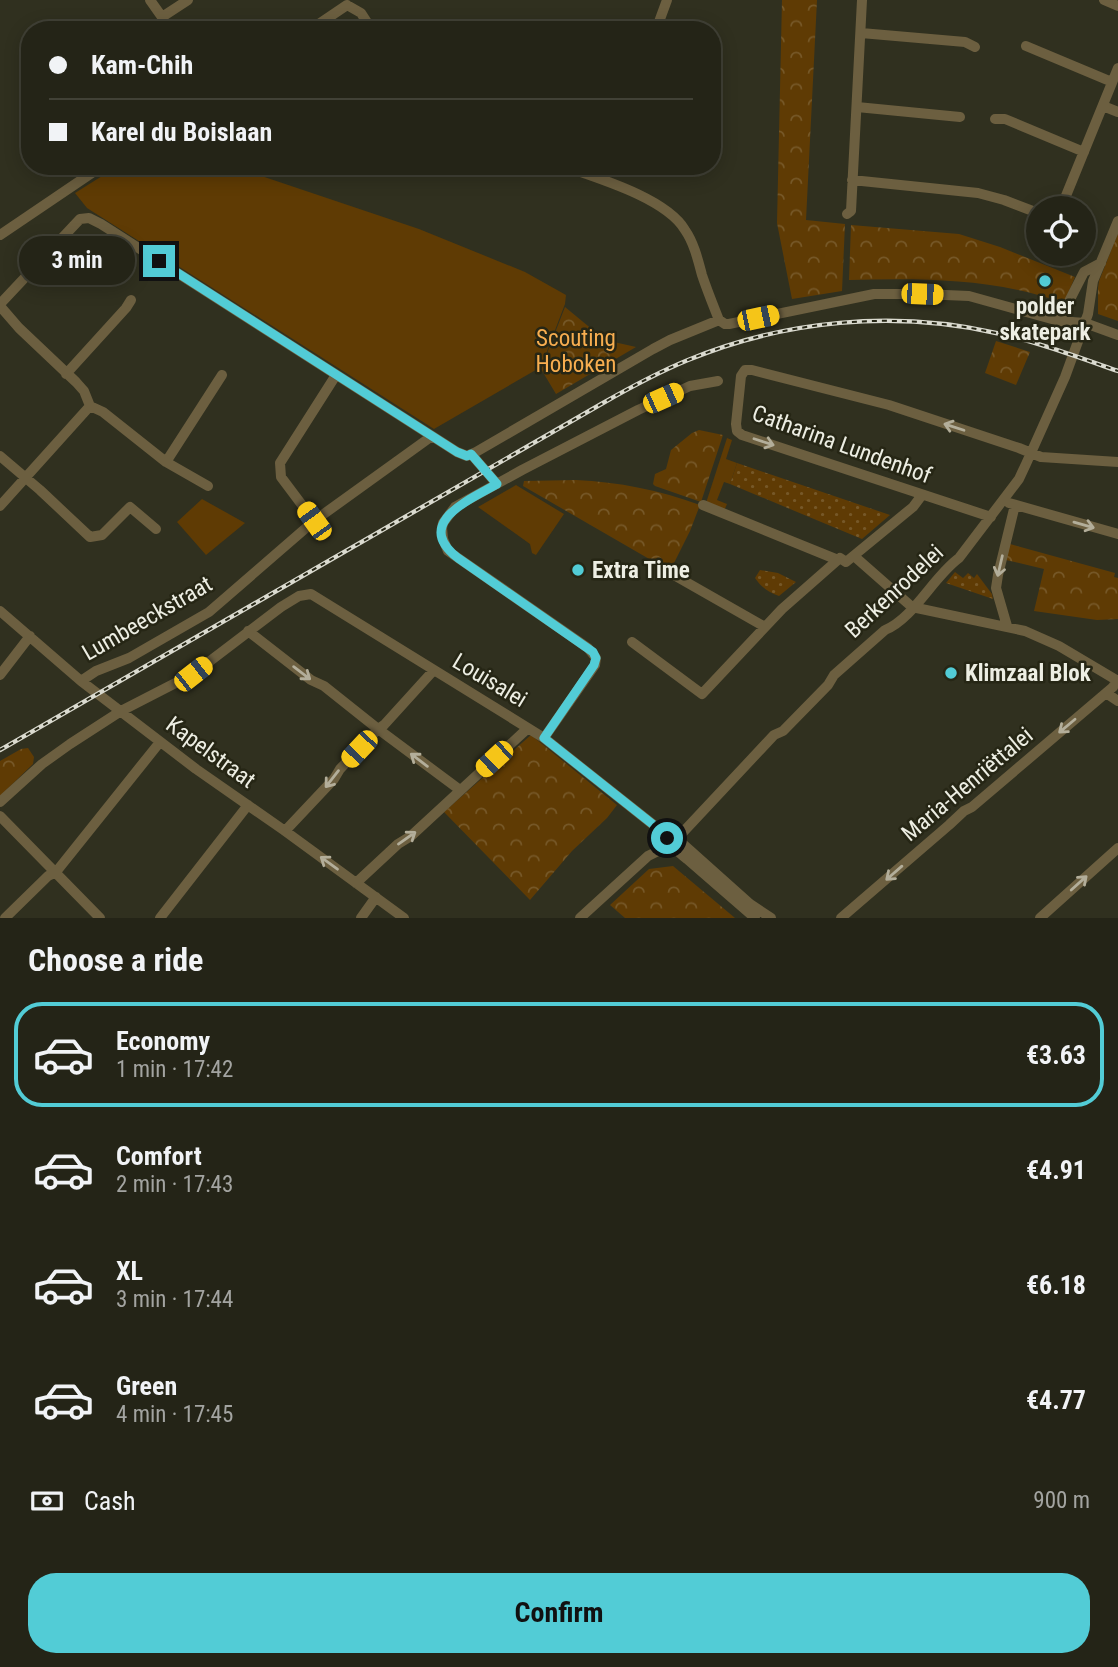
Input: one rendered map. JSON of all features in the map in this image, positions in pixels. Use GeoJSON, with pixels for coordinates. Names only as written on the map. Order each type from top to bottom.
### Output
{"type":"FeatureCollection","features":[{"type":"Feature","properties":{"kind":"street"},"geometry":{"type":"LineString","coordinates":[[150,0],[162,17],[188,0]]}},
{"type":"Feature","properties":{"kind":"street"},"geometry":{"type":"LineString","coordinates":[[659,21],[667,0]]}},
{"type":"Feature","properties":{"kind":"street"},"geometry":{"type":"LineString","coordinates":[[847,214],[851,211],[862,0]]}},
{"type":"Feature","properties":{"kind":"street"},"geometry":{"type":"LineString","coordinates":[[1104,0],[1118,6]]}},
{"type":"Feature","properties":{"kind":"street"},"geometry":{"type":"LineString","coordinates":[[322,21],[347,3],[361,13],[366,21]]}},
{"type":"Feature","properties":{"kind":"street"},"geometry":{"type":"LineString","coordinates":[[860,33],[965,42],[975,47]]}},
{"type":"Feature","properties":{"kind":"street"},"geometry":{"type":"LineString","coordinates":[[1026,46],[1112,82]]}},
{"type":"Feature","properties":{"kind":"street"},"geometry":{"type":"LineString","coordinates":[[1066,196],[1118,68]]}},
{"type":"Feature","properties":{"kind":"street"},"geometry":{"type":"LineString","coordinates":[[1103,106],[1118,112]]}},
{"type":"Feature","properties":{"kind":"street"},"geometry":{"type":"LineString","coordinates":[[857,107],[960,117]]}},
{"type":"Feature","properties":{"kind":"street"},"geometry":{"type":"LineString","coordinates":[[995,119],[1005,119],[1084,152]]}},
{"type":"Feature","properties":{"kind":"street"},"geometry":{"type":"LineString","coordinates":[[0,235],[89,175]]}},
{"type":"Feature","properties":{"kind":"street"},"geometry":{"type":"LineString","coordinates":[[589,175],[656,204],[678,221],[693,246],[719,320],[725,324],[879,293],[969,296],[1059,321],[1085,323],[1118,335]]}},
{"type":"Feature","properties":{"kind":"street"},"geometry":{"type":"LineString","coordinates":[[600,179],[601,175]]}},
{"type":"Feature","properties":{"kind":"street"},"geometry":{"type":"LineString","coordinates":[[852,180],[978,193],[1026,208]]}},
{"type":"Feature","properties":{"kind":"street"},"geometry":{"type":"LineString","coordinates":[[208,486],[166,462],[103,412],[90,406],[84,391],[76,382],[19,328],[0,305],[80,219],[89,218],[102,224],[467,456],[653,349],[719,320]]}},
{"type":"Feature","properties":{"kind":"street","name":"Berkenrodelei"},"geometry":{"type":"LineString","coordinates":[[580,918],[648,856],[670,845],[774,735],[783,731],[828,685],[834,675],[912,607],[959,558],[991,517],[1018,479],[1065,377],[1090,306],[1093,281],[1118,221]]}},
{"type":"Feature","properties":{"kind":"street"},"geometry":{"type":"LineString","coordinates":[[1059,321],[1084,272],[1101,262]]}},
{"type":"Feature","properties":{"kind":"street"},"geometry":{"type":"LineString","coordinates":[[66,374],[126,308],[131,299]]}},
{"type":"Feature","properties":{"kind":"street","name":"Catharina Lundenhof"},"geometry":{"type":"LineString","coordinates":[[991,517],[739,434],[736,424],[741,376],[745,370],[759,372],[889,405],[1031,454]]}},
{"type":"Feature","properties":{"kind":"street"},"geometry":{"type":"LineString","coordinates":[[166,462],[222,375]]}},
{"type":"Feature","properties":{"kind":"street"},"geometry":{"type":"LineString","coordinates":[[314,521],[281,477],[280,463],[336,375]]}},
{"type":"Feature","properties":{"kind":"street"},"geometry":{"type":"LineString","coordinates":[[544,738],[594,665],[596,658],[588,648],[448,551],[443,539],[443,523],[455,507],[663,398],[690,386],[718,382]]}},
{"type":"Feature","properties":{"kind":"street"},"geometry":{"type":"LineString","coordinates":[[0,506],[90,406]]}},
{"type":"Feature","properties":{"kind":"street","name":"Lumbeeckstraat"},"geometry":{"type":"LineString","coordinates":[[81,681],[96,671],[129,658],[209,612],[314,521],[432,436]]}},
{"type":"Feature","properties":{"kind":"street"},"geometry":{"type":"LineString","coordinates":[[471,454],[497,484]]}},
{"type":"Feature","properties":{"kind":"street"},"geometry":{"type":"LineString","coordinates":[[1031,454],[1118,462]]}},
{"type":"Feature","properties":{"kind":"street"},"geometry":{"type":"LineString","coordinates":[[0,456],[90,537],[102,535],[130,507],[156,529]]}},
{"type":"Feature","properties":{"kind":"street"},"geometry":{"type":"LineString","coordinates":[[703,505],[846,562],[913,507],[922,495]]}},
{"type":"Feature","properties":{"kind":"street"},"geometry":{"type":"LineString","coordinates":[[1003,500],[1118,534]]}},
{"type":"Feature","properties":{"kind":"street"},"geometry":{"type":"LineString","coordinates":[[1007,626],[996,588],[1015,505]]}},
{"type":"Feature","properties":{"kind":"street"},"geometry":{"type":"LineString","coordinates":[[854,556],[912,607],[1007,626],[1045,638],[1117,680]]}},
{"type":"Feature","properties":{"kind":"street"},"geometry":{"type":"LineString","coordinates":[[632,642],[702,694],[782,609],[838,560]]}},
{"type":"Feature","properties":{"kind":"street"},"geometry":{"type":"LineString","coordinates":[[672,574],[765,627]]}},
{"type":"Feature","properties":{"kind":"street","name":"Louisalei"},"geometry":{"type":"LineString","coordinates":[[248,631],[299,596],[311,594],[544,738],[665,834],[670,845],[752,917]]}},
{"type":"Feature","properties":{"kind":"street","name":"Kapelstraat"},"geometry":{"type":"LineString","coordinates":[[0,611],[81,681],[160,742],[404,918]]}},
{"type":"Feature","properties":{"kind":"street"},"geometry":{"type":"LineString","coordinates":[[0,802],[41,764],[121,711],[193,674],[248,631],[460,790]]}},
{"type":"Feature","properties":{"kind":"street"},"geometry":{"type":"LineString","coordinates":[[0,675],[30,636]]}},
{"type":"Feature","properties":{"kind":"street"},"geometry":{"type":"LineString","coordinates":[[285,831],[433,671]]}},
{"type":"Feature","properties":{"kind":"street","name":"Maria-Henriëttalei"},"geometry":{"type":"LineString","coordinates":[[841,918],[1113,687],[1117,680]]}},
{"type":"Feature","properties":{"kind":"street"},"geometry":{"type":"LineString","coordinates":[[1106,693],[1118,701]]}},
{"type":"Feature","properties":{"kind":"street"},"geometry":{"type":"LineString","coordinates":[[356,883],[528,728]]}},
{"type":"Feature","properties":{"kind":"street"},"geometry":{"type":"LineString","coordinates":[[5,918],[48,876],[56,872],[160,742]]}},
{"type":"Feature","properties":{"kind":"street"},"geometry":{"type":"LineString","coordinates":[[160,918],[248,805]]}},
{"type":"Feature","properties":{"kind":"street"},"geometry":{"type":"LineString","coordinates":[[0,816],[100,918]]}},
{"type":"Feature","properties":{"kind":"street"},"geometry":{"type":"LineString","coordinates":[[670,845],[676,842],[684,845],[750,904],[771,918]]}},
{"type":"Feature","properties":{"kind":"street"},"geometry":{"type":"LineString","coordinates":[[1040,918],[1118,848]]}},
{"type":"Feature","properties":{"kind":"street"},"geometry":{"type":"LineString","coordinates":[[361,918],[376,897]]}},
{"type":"Feature","properties":{"kind":"green space"},"geometry":{"type":"Polygon","coordinates":[[[782,0],[817,0],[806,220],[845,224],[842,291],[792,299],[777,223],[782,0]]]}},
{"type":"Feature","properties":{"kind":"green space"},"geometry":{"type":"Polygon","coordinates":[[[104,175],[259,175],[419,229],[525,272],[566,295],[565,304],[541,367],[434,429],[87,208],[75,193],[104,175]]]}},
{"type":"Feature","properties":{"kind":"green space"},"geometry":{"type":"Polygon","coordinates":[[[851,225],[959,234],[1026,257],[1026,266],[1048,266],[1075,277],[1064,303],[1012,289],[958,281],[849,280],[851,225]]]}},
{"type":"Feature","properties":{"kind":"green space"},"geometry":{"type":"Polygon","coordinates":[[[1118,233],[1118,321],[1098,314],[1098,288],[1118,233]]]}},
{"type":"Feature","properties":{"kind":"green space","name":"Scouting Hoboken"},"geometry":{"type":"Polygon","coordinates":[[[565,307],[605,340],[636,347],[556,394],[541,369],[565,307]]]}},
{"type":"Feature","properties":{"kind":"green space"},"geometry":{"type":"Polygon","coordinates":[[[996,341],[1030,352],[1016,385],[985,373],[996,341]]]}},
{"type":"Feature","properties":{"kind":"green space"},"geometry":{"type":"Polygon","coordinates":[[[699,430],[723,435],[701,502],[653,484],[655,474],[666,469],[671,450],[699,430]]]}},
{"type":"Feature","properties":{"kind":"green space"},"geometry":{"type":"Polygon","coordinates":[[[727,438],[732,440],[726,459],[737,463],[730,484],[724,482],[717,500],[727,504],[724,511],[706,503],[727,438]]]}},
{"type":"Feature","properties":{"kind":"green space"},"geometry":{"type":"Polygon","coordinates":[[[737,463],[890,515],[862,539],[730,484],[737,463]]]}},
{"type":"Feature","properties":{"kind":"green space"},"geometry":{"type":"Polygon","coordinates":[[[576,480],[639,488],[700,505],[670,571],[523,486],[524,481],[576,480]]]}},
{"type":"Feature","properties":{"kind":"green space"},"geometry":{"type":"Polygon","coordinates":[[[516,485],[564,514],[536,555],[532,553],[530,544],[478,507],[516,485]]]}},
{"type":"Feature","properties":{"kind":"green space"},"geometry":{"type":"Polygon","coordinates":[[[202,499],[245,523],[206,555],[177,522],[202,499]]]}},
{"type":"Feature","properties":{"kind":"green space"},"geometry":{"type":"Polygon","coordinates":[[[1010,544],[1115,573],[1114,577],[1118,578],[1118,619],[1097,620],[1034,611],[1044,569],[1006,560],[1010,544]]]}},
{"type":"Feature","properties":{"kind":"green space"},"geometry":{"type":"Polygon","coordinates":[[[760,570],[778,573],[796,582],[779,596],[766,589],[755,578],[760,570]]]}},
{"type":"Feature","properties":{"kind":"green space"},"geometry":{"type":"Polygon","coordinates":[[[955,572],[963,578],[968,573],[974,578],[977,574],[993,599],[946,583],[955,572]]]}},
{"type":"Feature","properties":{"kind":"green space"},"geometry":{"type":"Polygon","coordinates":[[[531,735],[617,805],[572,851],[530,900],[444,812],[531,735]]]}},
{"type":"Feature","properties":{"kind":"green space"},"geometry":{"type":"Polygon","coordinates":[[[28,748],[34,757],[33,764],[0,796],[0,761],[28,748]]]}},
{"type":"Feature","properties":{"kind":"green space"},"geometry":{"type":"Polygon","coordinates":[[[673,866],[735,918],[625,918],[610,905],[649,869],[673,866]]]}},
{"type":"Feature","properties":{"kind":"railway"},"geometry":{"type":"LineString","coordinates":[[0,750],[614,397],[677,365],[725,346],[801,328],[840,323],[918,322],[996,333],[1058,350],[1118,371]]}},
{"type":"Feature","properties":{"kind":"place","name":"polder skatepark"},"geometry":{"type":"Point","coordinates":[1045,281]}},
{"type":"Feature","properties":{"kind":"place","name":"Extra Time"},"geometry":{"type":"Point","coordinates":[578,570]}},
{"type":"Feature","properties":{"kind":"place","name":"Klimzaal Blok"},"geometry":{"type":"Point","coordinates":[951,673]}},
{"type":"Feature","properties":{"kind":"route"},"geometry":{"type":"LineString","coordinates":[[159,261],[457,452],[467,456],[471,454],[477,460],[497,484],[455,507],[443,523],[445,546],[448,551],[593,652],[596,658],[594,665],[544,738],[667,838]]}}]}
